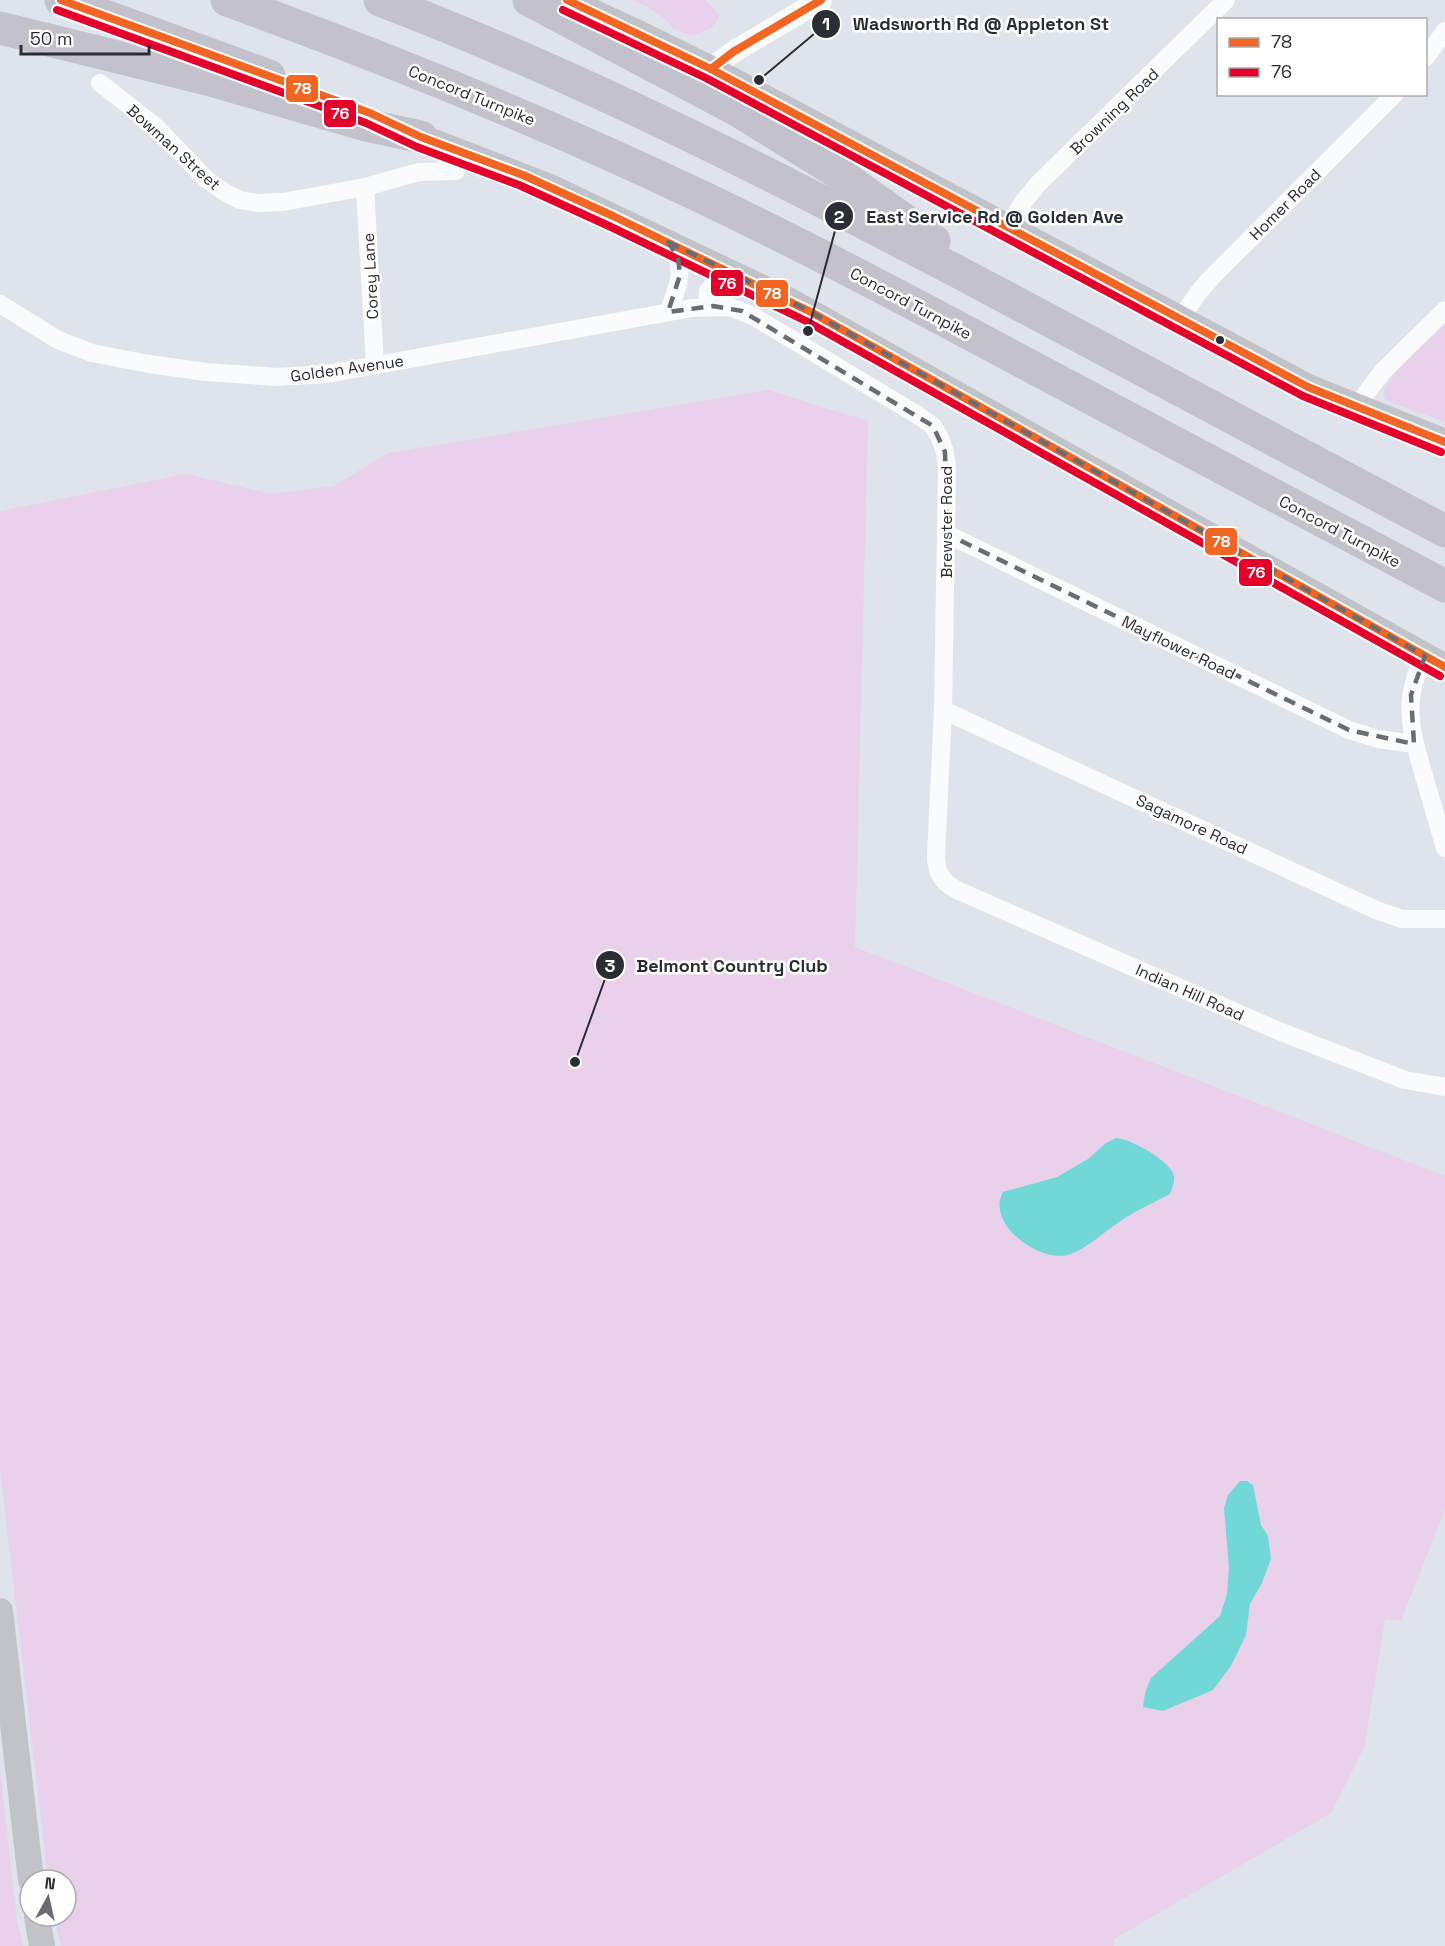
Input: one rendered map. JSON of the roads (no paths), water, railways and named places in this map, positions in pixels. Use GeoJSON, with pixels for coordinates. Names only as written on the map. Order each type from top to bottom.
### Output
{"type":"FeatureCollection","features":[{"type":"Feature","properties":{"kind":"highway"},"geometry":{"type":"LineString","coordinates":[[61,0],[370,113],[421,137]]}},
{"type":"Feature","properties":{"kind":"highway","name":"Concord Turnpike"},"geometry":{"type":"LineString","coordinates":[[227,0],[334,39],[477,97],[592,146],[704,198],[879,285],[1445,586]]}},
{"type":"Feature","properties":{"kind":"highway"},"geometry":{"type":"LineString","coordinates":[[380,0],[517,55],[669,124],[799,188],[1445,531]]}},
{"type":"Feature","properties":{"kind":"highway"},"geometry":{"type":"LineString","coordinates":[[529,0],[717,98],[815,158],[910,223],[960,264],[1007,298]]}},
{"type":"Feature","properties":{"kind":"highway"},"geometry":{"type":"LineString","coordinates":[[0,28],[207,80],[366,125],[421,137]]}},
{"type":"Feature","properties":{"kind":"main road"},"geometry":{"type":"LineString","coordinates":[[567,0],[711,69],[1308,387],[1445,442]]}},
{"type":"Feature","properties":{"kind":"main road"},"geometry":{"type":"LineString","coordinates":[[421,137],[532,179],[811,312],[1435,661]]}},
{"type":"Feature","properties":{"kind":"main road"},"geometry":{"type":"LineString","coordinates":[[0,1611],[30,1868]]}},
{"type":"Feature","properties":{"kind":"main road"},"geometry":{"type":"LineString","coordinates":[[39,1928],[42,1946]]}},
{"type":"Feature","properties":{"kind":"street"},"geometry":{"type":"LineString","coordinates":[[711,69],[733,52],[821,0]]}},
{"type":"Feature","properties":{"kind":"street","name":"Browning Road"},"geometry":{"type":"LineString","coordinates":[[1008,226],[1039,183],[1226,0]]}},
{"type":"Feature","properties":{"kind":"street"},"geometry":{"type":"LineString","coordinates":[[1427,54],[1445,31]]}},
{"type":"Feature","properties":{"kind":"street","name":"Bowman Street"},"geometry":{"type":"LineString","coordinates":[[100,83],[155,126],[196,171],[226,193],[240,200],[265,203],[365,187],[419,172],[456,171]]}},
{"type":"Feature","properties":{"kind":"street","name":"Homer Road"},"geometry":{"type":"LineString","coordinates":[[1181,318],[1211,278],[1393,96]]}},
{"type":"Feature","properties":{"kind":"street","name":"Corey Lane"},"geometry":{"type":"LineString","coordinates":[[365,187],[375,365]]}},
{"type":"Feature","properties":{"kind":"street"},"geometry":{"type":"LineString","coordinates":[[668,242],[678,256],[680,275],[668,312]]}},
{"type":"Feature","properties":{"kind":"street"},"geometry":{"type":"LineString","coordinates":[[706,306],[708,291],[724,269]]}},
{"type":"Feature","properties":{"kind":"street","name":"Golden Avenue"},"geometry":{"type":"LineString","coordinates":[[0,304],[68,345],[92,353],[206,372],[283,377],[315,375],[375,365],[706,306]]}},
{"type":"Feature","properties":{"kind":"street","name":"Brewster Road"},"geometry":{"type":"LineString","coordinates":[[706,306],[730,307],[753,316],[912,411],[933,426],[943,444],[946,460],[947,534],[943,710],[936,856],[937,870],[942,880]]}},
{"type":"Feature","properties":{"kind":"street"},"geometry":{"type":"LineString","coordinates":[[1356,407],[1382,372],[1445,310]]}},
{"type":"Feature","properties":{"kind":"street","name":"Mayflower Road"},"geometry":{"type":"LineString","coordinates":[[947,534],[1349,730],[1378,739],[1414,744]]}},
{"type":"Feature","properties":{"kind":"street"},"geometry":{"type":"LineString","coordinates":[[1435,661],[1414,678],[1410,721],[1414,744],[1445,848]]}},
{"type":"Feature","properties":{"kind":"street","name":"Sagamore Road"},"geometry":{"type":"LineString","coordinates":[[943,710],[1376,910],[1402,919],[1445,919]]}},
{"type":"Feature","properties":{"kind":"street","name":"Indian Hill Road"},"geometry":{"type":"LineString","coordinates":[[942,880],[957,890],[1281,1032],[1405,1080],[1445,1087]]}},
{"type":"Feature","properties":{"kind":"water"},"geometry":{"type":"Polygon","coordinates":[[[1116,1138],[1140,1147],[1166,1164],[1174,1176],[1170,1194],[1118,1222],[1085,1247],[1071,1254],[1059,1256],[1032,1248],[1009,1229],[1002,1217],[1000,1204],[1003,1192],[1057,1177],[1088,1159],[1106,1143],[1116,1138]]]}},
{"type":"Feature","properties":{"kind":"water"},"geometry":{"type":"Polygon","coordinates":[[[1240,1481],[1247,1481],[1253,1485],[1261,1525],[1268,1536],[1271,1559],[1262,1583],[1250,1604],[1246,1635],[1231,1666],[1213,1690],[1163,1711],[1143,1707],[1151,1678],[1220,1616],[1227,1594],[1229,1568],[1224,1508],[1228,1495],[1240,1481]]]}},
{"type":"Feature","properties":{"kind":"place","name":"Wadsworth Rd @ Appleton St"},"geometry":{"type":"Point","coordinates":[759,80]}},
{"type":"Feature","properties":{"kind":"place","name":"East Service Rd @ Golden Ave"},"geometry":{"type":"Point","coordinates":[808,331]}},
{"type":"Feature","properties":{"kind":"place","name":"Belmont Country Club"},"geometry":{"type":"Point","coordinates":[575,1062]}}]}
